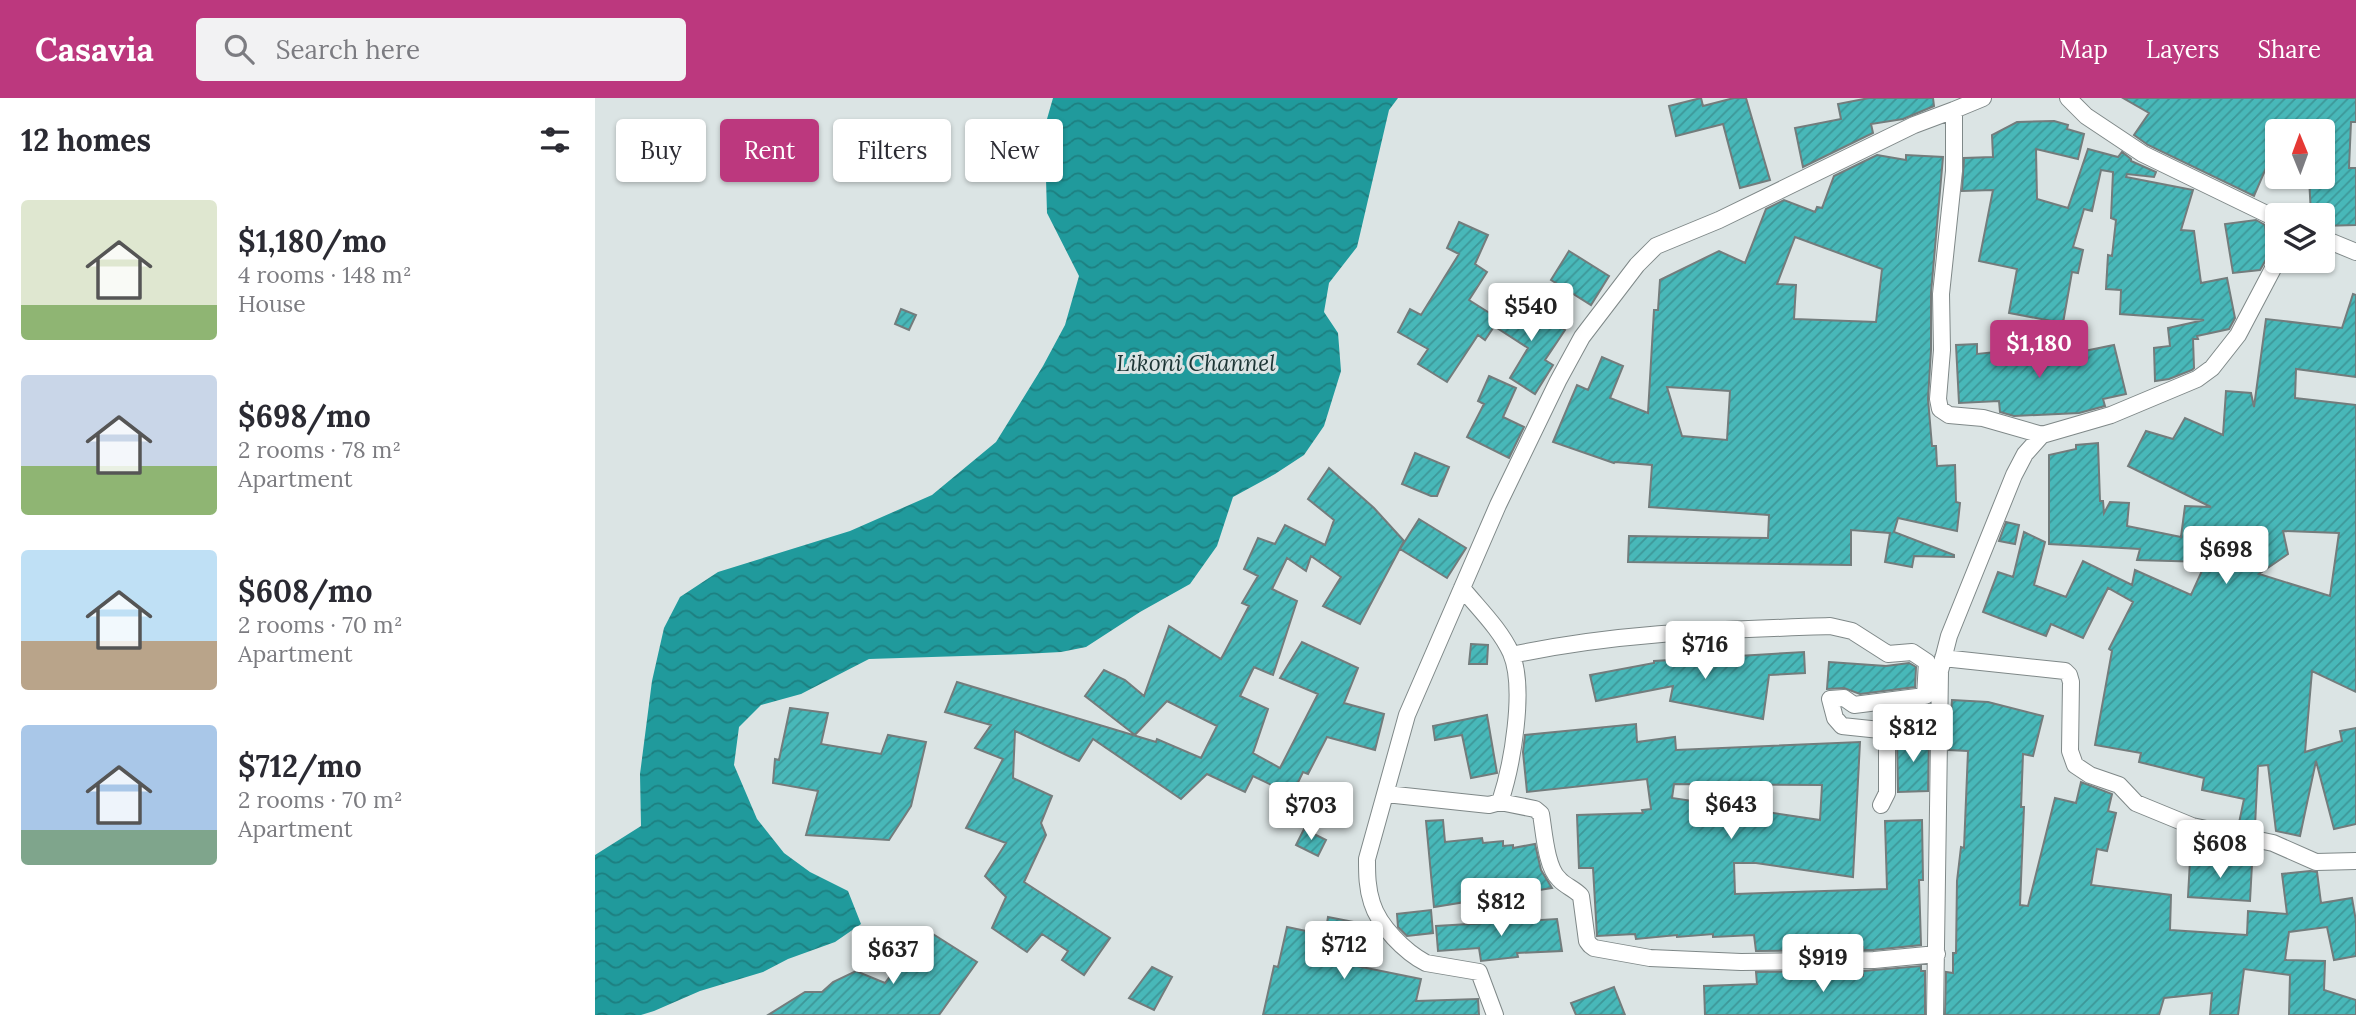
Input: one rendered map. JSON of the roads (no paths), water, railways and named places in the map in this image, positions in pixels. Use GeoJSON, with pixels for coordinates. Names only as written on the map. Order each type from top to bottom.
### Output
{"type":"FeatureCollection","features":[{"type":"Feature","properties":{"kind":"street"},"geometry":{"type":"LineString","coordinates":[[1495,1015],[1479,972],[1434,965],[1419,959],[1396,939],[1376,912],[1367,881],[1367,859],[1407,715],[1498,505],[1558,381],[1582,337],[1647,253],[1665,242],[1719,220],[1914,125],[1983,98]]}},
{"type":"Feature","properties":{"kind":"street"},"geometry":{"type":"LineString","coordinates":[[2068,98],[2087,116],[2143,154],[2265,213]]}},
{"type":"Feature","properties":{"kind":"street"},"geometry":{"type":"LineString","coordinates":[[1954,110],[1954,171],[1941,293],[1940,409],[1949,415],[1983,418],[2042,435]]}},
{"type":"Feature","properties":{"kind":"street"},"geometry":{"type":"LineString","coordinates":[[2335,243],[2356,252]]}},
{"type":"Feature","properties":{"kind":"street"},"geometry":{"type":"LineString","coordinates":[[1935,1015],[1940,671],[1949,636],[2014,475],[2025,454],[2042,435],[2111,415],[2205,374],[2238,335],[2271,273]]}},
{"type":"Feature","properties":{"kind":"street"},"geometry":{"type":"LineString","coordinates":[[1462,588],[1502,637],[1512,655],[1518,696],[1506,785],[1500,802]]}},
{"type":"Feature","properties":{"kind":"street"},"geometry":{"type":"LineString","coordinates":[[1512,655],[1615,637],[1670,631],[1830,625],[1852,631],[1888,654],[1912,652],[1927,662],[1925,696]]}},
{"type":"Feature","properties":{"kind":"street"},"geometry":{"type":"LineString","coordinates":[[1943,658],[2065,671],[2071,682],[2070,751],[2075,765],[2090,775],[2119,785],[2136,803],[2192,826],[2273,843],[2316,862],[2356,861]]}},
{"type":"Feature","properties":{"kind":"street"},"geometry":{"type":"LineString","coordinates":[[1881,805],[1887,793],[1887,740],[1880,730],[1842,726],[1835,718],[1829,699],[1845,698],[1854,705],[1925,696],[1940,685]]}},
{"type":"Feature","properties":{"kind":"street"},"geometry":{"type":"LineString","coordinates":[[1387,794],[1489,805],[1500,802],[1535,809],[1541,814],[1551,866],[1560,881],[1581,897],[1587,941],[1594,948],[1650,958],[1741,962],[1874,960],[1937,954]]}},
{"type":"Feature","properties":{"kind":"water","name":"Likoni Channel"},"geometry":{"type":"Polygon","coordinates":[[[1053,98],[1398,98],[1389,110],[1357,247],[1329,283],[1324,312],[1338,333],[1341,371],[1324,426],[1304,455],[1233,497],[1217,546],[1190,584],[1086,647],[1061,652],[869,659],[801,694],[761,705],[739,727],[734,765],[757,819],[784,853],[810,872],[848,891],[861,924],[835,942],[788,959],[763,972],[700,991],[654,1011],[641,1015],[595,1015],[595,855],[641,826],[640,774],[652,681],[664,628],[680,597],[718,572],[850,531],[932,495],[996,442],[1065,325],[1079,276],[1047,213],[1046,182],[1063,182],[1063,119],[1047,119],[1053,98]]]}}]}
